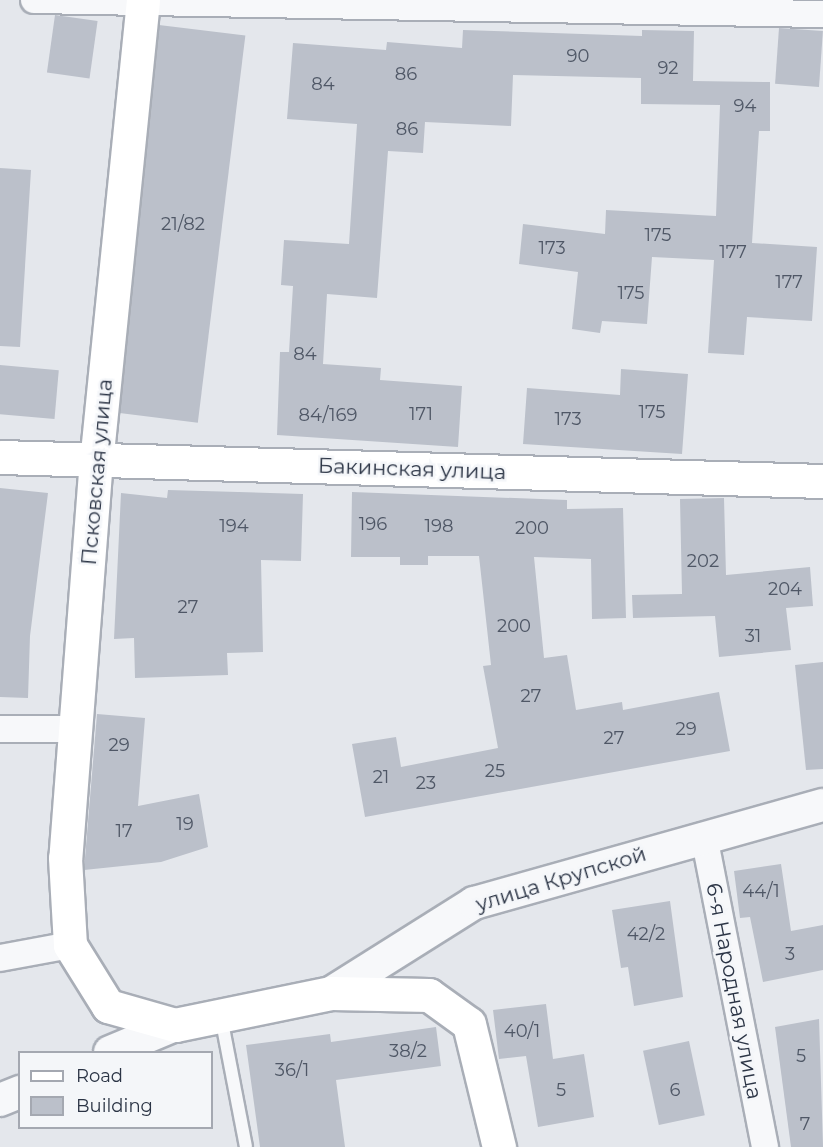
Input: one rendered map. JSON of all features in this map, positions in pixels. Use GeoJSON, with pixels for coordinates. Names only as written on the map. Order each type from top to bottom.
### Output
{"type":"FeatureCollection","features":[{"type":"Feature","properties":{"kind":"main road","name":"Псковская улица"},"geometry":{"type":"LineString","coordinates":[[70,945],[65,858],[78,729],[96,459],[143,2]]}},
{"type":"Feature","properties":{"kind":"main road","name":"Бакинская улица"},"geometry":{"type":"LineString","coordinates":[[0,457],[823,481]]}},
{"type":"Feature","properties":{"kind":"main road"},"geometry":{"type":"LineString","coordinates":[[70,945],[108,1006],[174,1024]]}},
{"type":"Feature","properties":{"kind":"main road"},"geometry":{"type":"LineString","coordinates":[[331,993],[429,995],[469,1024],[498,1147]]}},
{"type":"Feature","properties":{"kind":"main road","name":"улица Крупской"},"geometry":{"type":"LineString","coordinates":[[174,1024],[331,993]]}},
{"type":"Feature","properties":{"kind":"street"},"geometry":{"type":"LineString","coordinates":[[34,0],[823,14]]}},
{"type":"Feature","properties":{"kind":"street"},"geometry":{"type":"LineString","coordinates":[[0,729],[78,729]]}},
{"type":"Feature","properties":{"kind":"street","name":"улица Крупской"},"geometry":{"type":"LineString","coordinates":[[331,993],[474,903],[704,836],[823,805]]}},
{"type":"Feature","properties":{"kind":"street","name":"6-я Народная улица"},"geometry":{"type":"LineString","coordinates":[[704,836],[765,1147]]}},
{"type":"Feature","properties":{"kind":"street"},"geometry":{"type":"LineString","coordinates":[[0,958],[70,945]]}},
{"type":"Feature","properties":{"kind":"street","name":"улица Крупской"},"geometry":{"type":"LineString","coordinates":[[114,1051],[174,1024]]}},
{"type":"Feature","properties":{"kind":"street"},"geometry":{"type":"LineString","coordinates":[[0,1101],[18,1093]]}},
{"type":"Feature","properties":{"kind":"lane"},"geometry":{"type":"LineString","coordinates":[[221,1015],[246,1147]]}},
{"type":"Feature","properties":{"kind":"building"},"geometry":{"type":"Polygon","coordinates":[[[55,15],[98,21],[90,78],[47,72],[55,15]]]}},
{"type":"Feature","properties":{"kind":"building"},"geometry":{"type":"Polygon","coordinates":[[[159,25],[245,36],[198,423],[111,412],[159,25]]]}},
{"type":"Feature","properties":{"kind":"building"},"geometry":{"type":"Polygon","coordinates":[[[779,28],[823,31],[819,87],[775,84],[779,28]]]}},
{"type":"Feature","properties":{"kind":"building"},"geometry":{"type":"Polygon","coordinates":[[[463,30],[642,36],[642,30],[694,31],[693,81],[770,82],[770,131],[759,131],[752,243],[817,247],[812,321],[747,317],[744,355],[708,353],[714,260],[652,257],[647,324],[602,321],[600,333],[572,329],[578,272],[519,264],[523,224],[605,234],[606,210],[716,216],[720,105],[641,104],[641,78],[513,75],[511,126],[425,122],[423,153],[388,151],[377,298],[327,294],[323,364],[381,368],[380,380],[462,386],[458,447],[277,435],[280,352],[289,352],[293,286],[281,285],[284,240],[349,244],[357,124],[287,119],[293,43],[386,50],[387,42],[462,48],[463,30]]]}},
{"type":"Feature","properties":{"kind":"building"},"geometry":{"type":"Polygon","coordinates":[[[0,168],[31,170],[20,347],[0,346],[0,168]]]}},
{"type":"Feature","properties":{"kind":"building"},"geometry":{"type":"Polygon","coordinates":[[[0,365],[59,370],[55,419],[0,414],[0,365]]]}},
{"type":"Feature","properties":{"kind":"building"},"geometry":{"type":"Polygon","coordinates":[[[621,369],[688,374],[682,454],[523,444],[527,388],[620,395],[621,369]]]}},
{"type":"Feature","properties":{"kind":"building"},"geometry":{"type":"Polygon","coordinates":[[[0,488],[48,493],[30,636],[28,698],[0,697],[0,488]]]}},
{"type":"Feature","properties":{"kind":"building"},"geometry":{"type":"Polygon","coordinates":[[[168,490],[303,494],[301,561],[261,560],[263,652],[227,653],[228,675],[135,678],[134,638],[114,639],[121,493],[167,498],[168,490]]]}},
{"type":"Feature","properties":{"kind":"building"},"geometry":{"type":"Polygon","coordinates":[[[352,492],[567,500],[567,509],[623,508],[626,618],[592,619],[591,559],[534,557],[544,658],[567,655],[576,710],[622,702],[623,710],[719,692],[730,751],[365,817],[352,744],[396,737],[401,767],[498,748],[483,666],[491,665],[479,556],[428,556],[428,565],[400,565],[400,557],[351,557],[352,492]]]}},
{"type":"Feature","properties":{"kind":"building"},"geometry":{"type":"Polygon","coordinates":[[[724,498],[726,575],[810,567],[813,606],[786,608],[791,650],[719,657],[715,616],[633,618],[632,595],[682,594],[680,499],[724,498]]]}},
{"type":"Feature","properties":{"kind":"building"},"geometry":{"type":"Polygon","coordinates":[[[823,662],[823,769],[806,770],[795,665],[823,662]]]}},
{"type":"Feature","properties":{"kind":"building"},"geometry":{"type":"Polygon","coordinates":[[[97,714],[145,718],[138,806],[199,794],[208,847],[161,862],[84,870],[97,714]]]}},
{"type":"Feature","properties":{"kind":"building"},"geometry":{"type":"Polygon","coordinates":[[[781,864],[791,931],[823,925],[823,970],[763,982],[750,917],[740,918],[734,871],[781,864]]]}},
{"type":"Feature","properties":{"kind":"building"},"geometry":{"type":"Polygon","coordinates":[[[670,901],[683,997],[634,1006],[628,967],[621,968],[612,910],[670,901]]]}},
{"type":"Feature","properties":{"kind":"building"},"geometry":{"type":"Polygon","coordinates":[[[546,1004],[553,1059],[584,1054],[594,1117],[538,1127],[526,1056],[499,1059],[493,1010],[546,1004]]]}},
{"type":"Feature","properties":{"kind":"building"},"geometry":{"type":"Polygon","coordinates":[[[819,1019],[823,1147],[791,1147],[775,1027],[819,1019]]]}},
{"type":"Feature","properties":{"kind":"building"},"geometry":{"type":"Polygon","coordinates":[[[436,1027],[441,1066],[336,1080],[345,1147],[260,1147],[246,1045],[330,1034],[331,1042],[436,1027]]]}},
{"type":"Feature","properties":{"kind":"building"},"geometry":{"type":"Polygon","coordinates":[[[689,1041],[705,1115],[659,1125],[643,1051],[689,1041]]]}}]}
